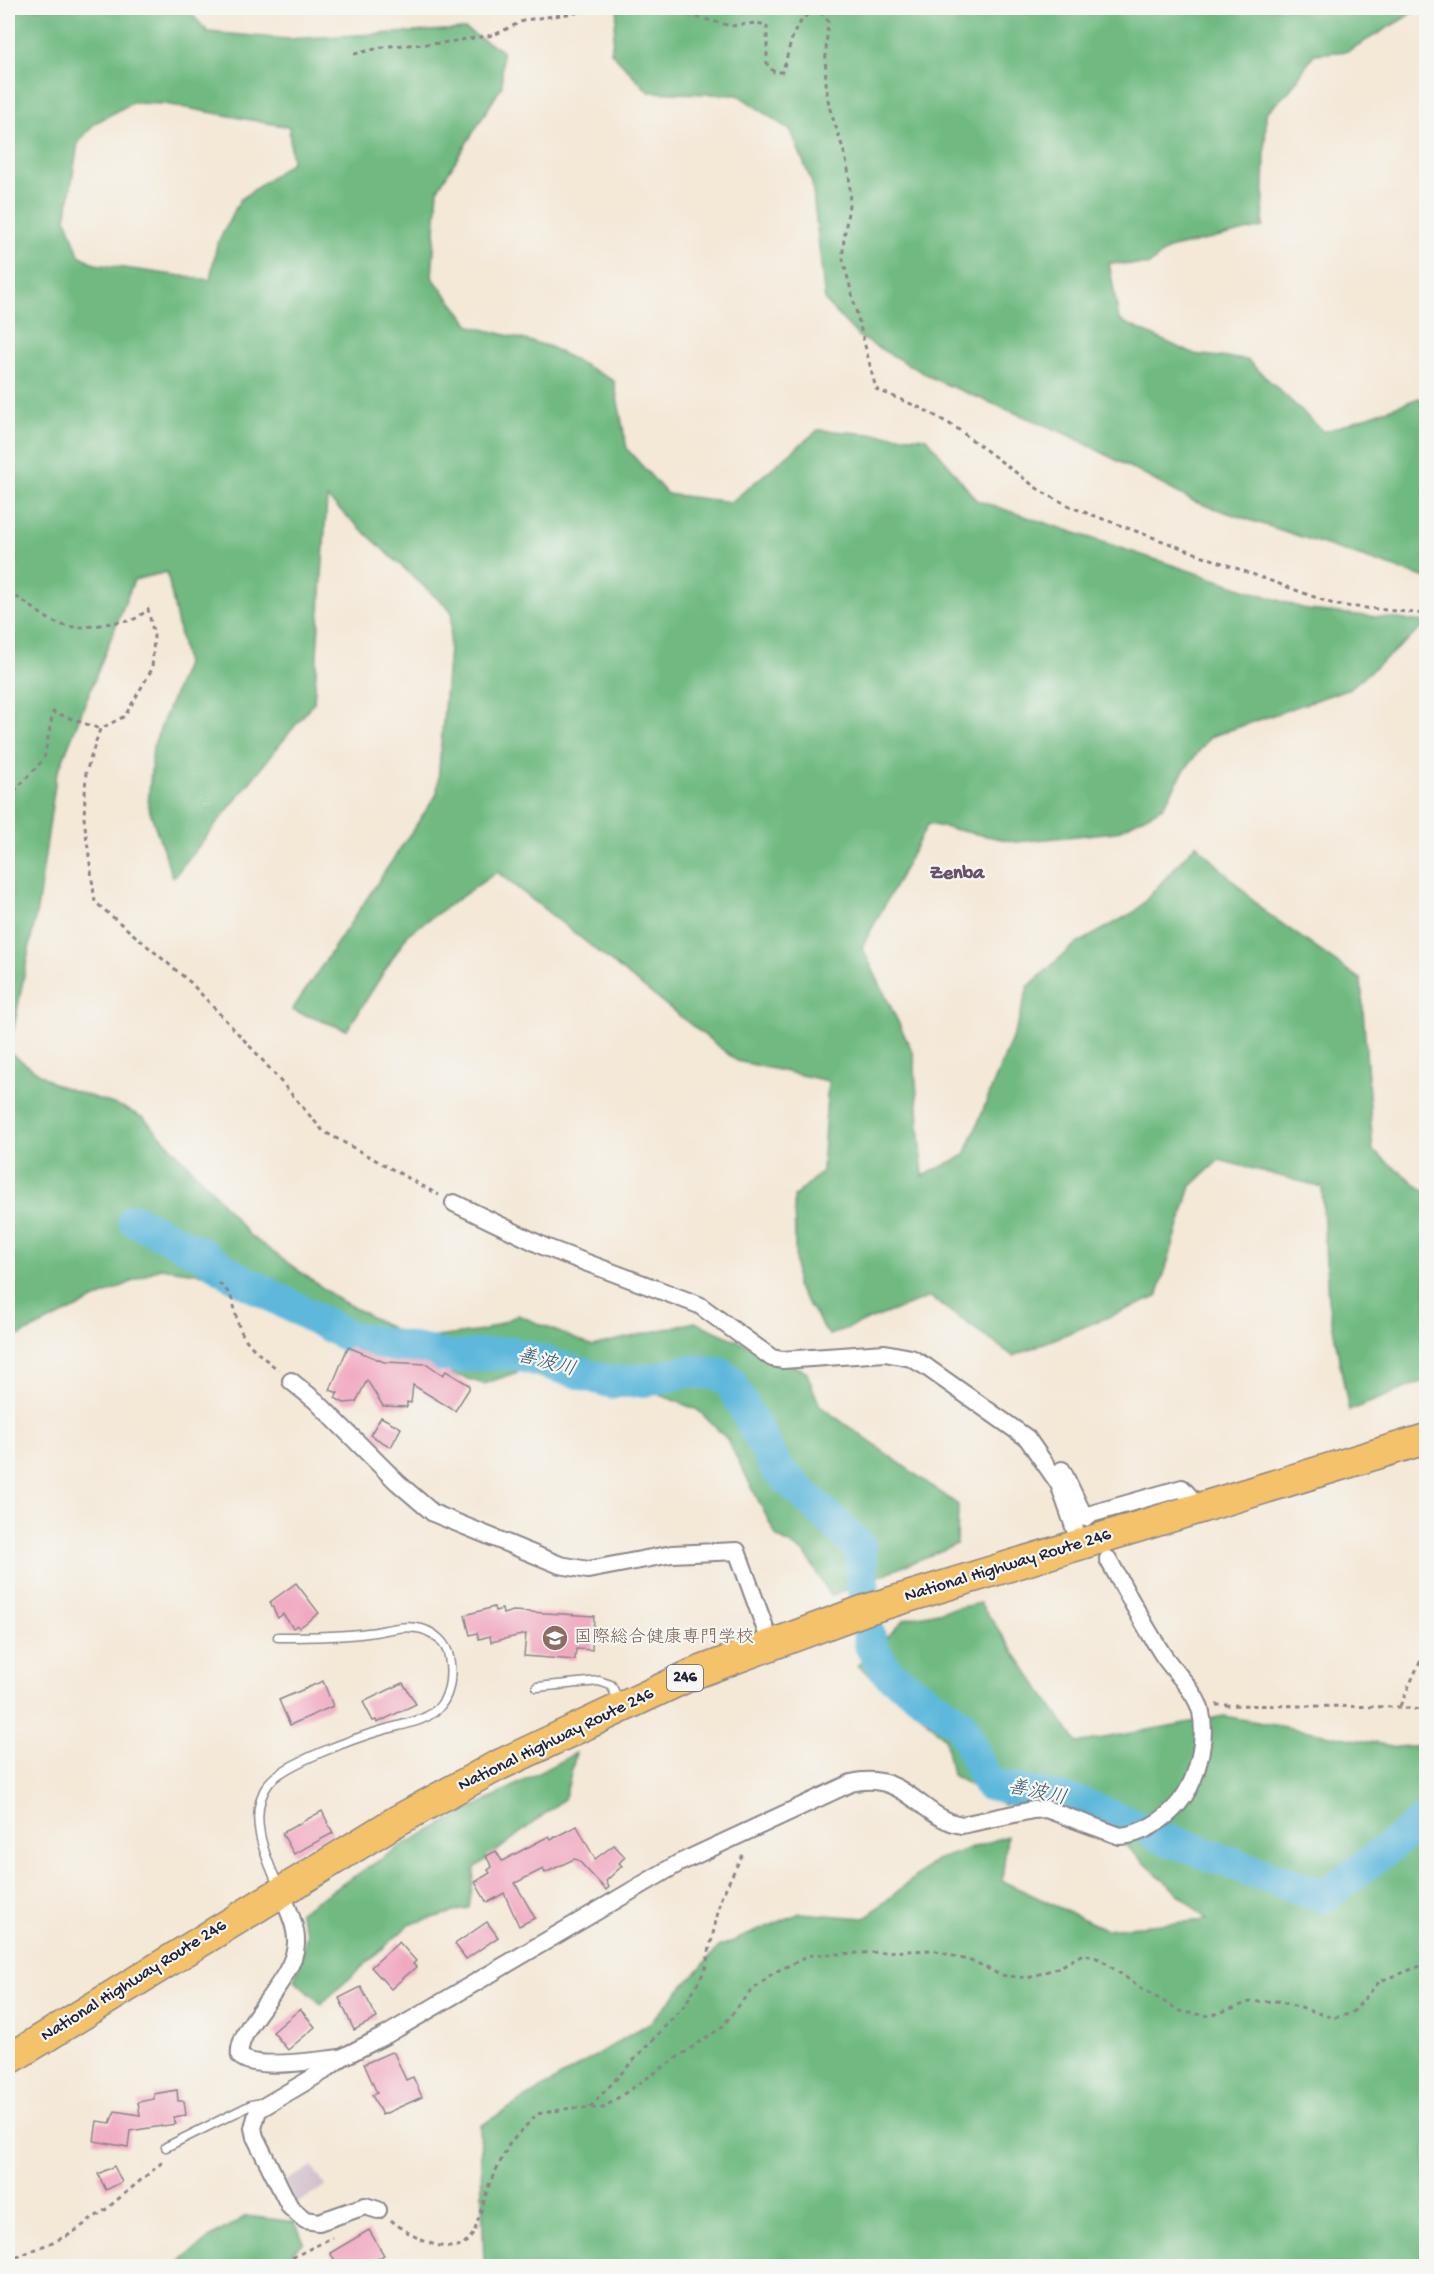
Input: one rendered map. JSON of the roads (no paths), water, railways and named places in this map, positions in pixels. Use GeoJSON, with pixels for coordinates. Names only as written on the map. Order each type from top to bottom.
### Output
{"type":"FeatureCollection","features":[{"type":"Feature","properties":{"kind":"highway","name":"National Highway Route 246"},"geometry":{"type":"LineString","coordinates":[[8,2060],[280,1890],[395,1822],[495,1767],[622,1706],[771,1644],[1083,1526],[1200,1508],[1426,1439]]}},
{"type":"Feature","properties":{"kind":"street"},"geometry":{"type":"LineString","coordinates":[[454,1203],[545,1247],[699,1305],[771,1358],[796,1360],[885,1353],[911,1358],[1027,1438],[1040,1443],[1054,1457],[1069,1479],[1083,1526]]}},
{"type":"Feature","properties":{"kind":"street"},"geometry":{"type":"LineString","coordinates":[[291,1381],[316,1401],[397,1482],[433,1513],[560,1565],[588,1570],[672,1554],[737,1551],[771,1644]]}},
{"type":"Feature","properties":{"kind":"street"},"geometry":{"type":"LineString","coordinates":[[1027,1438],[1059,1484],[1083,1526]]}},
{"type":"Feature","properties":{"kind":"street"},"geometry":{"type":"LineString","coordinates":[[378,2210],[369,2205],[361,2206],[319,2222],[305,2220],[293,2212],[260,2150],[253,2128],[258,2110],[268,2101],[300,2086],[341,2058],[386,2035],[679,1863],[862,1781],[889,1784],[924,1804],[952,1824],[971,1825],[1033,1809],[1046,1809],[1120,1836],[1131,1836],[1151,1826],[1175,1808],[1188,1792],[1197,1773],[1201,1715],[1198,1705],[1158,1646],[1108,1559]]}},
{"type":"Feature","properties":{"kind":"street"},"geometry":{"type":"LineString","coordinates":[[280,1890],[295,1930],[296,1946],[285,1977],[241,2041],[240,2056],[245,2061],[263,2062],[341,2058]]}},
{"type":"Feature","properties":{"kind":"lane"},"geometry":{"type":"LineString","coordinates":[[278,1637],[357,1634],[398,1628],[423,1629],[443,1642],[451,1665],[447,1694],[441,1706],[428,1716],[380,1731],[304,1761],[269,1782],[259,1807],[258,1823],[266,1857],[280,1890]]}},
{"type":"Feature","properties":{"kind":"lane"},"geometry":{"type":"LineString","coordinates":[[537,1687],[599,1682],[611,1685],[622,1706]]}},
{"type":"Feature","properties":{"kind":"lane"},"geometry":{"type":"LineString","coordinates":[[166,2147],[251,2104],[268,2101]]}},
{"type":"Feature","properties":{"kind":"waterway","name":"善波川"},"geometry":{"type":"LineString","coordinates":[[134,1220],[204,1255],[231,1274],[350,1337],[451,1357],[513,1353],[611,1382],[650,1380],[688,1371],[721,1374],[731,1383],[777,1469],[860,1547],[863,1588]]}},
{"type":"Feature","properties":{"kind":"waterway","name":"善波川"},"geometry":{"type":"LineString","coordinates":[[869,1635],[871,1646],[888,1673],[961,1724],[988,1784],[1080,1803],[1136,1826]]}},
{"type":"Feature","properties":{"kind":"waterway","name":"善波川"},"geometry":{"type":"LineString","coordinates":[[1156,1835],[1324,1897],[1426,1819]]}},
{"type":"Feature","properties":{"kind":"place","name":"国際総合健康専門学校"},"geometry":{"type":"Point","coordinates":[555,1638]}},
{"type":"Feature","properties":{"kind":"district","name":"Zenba"},"geometry":{"type":"Point","coordinates":[957,874]}}]}
